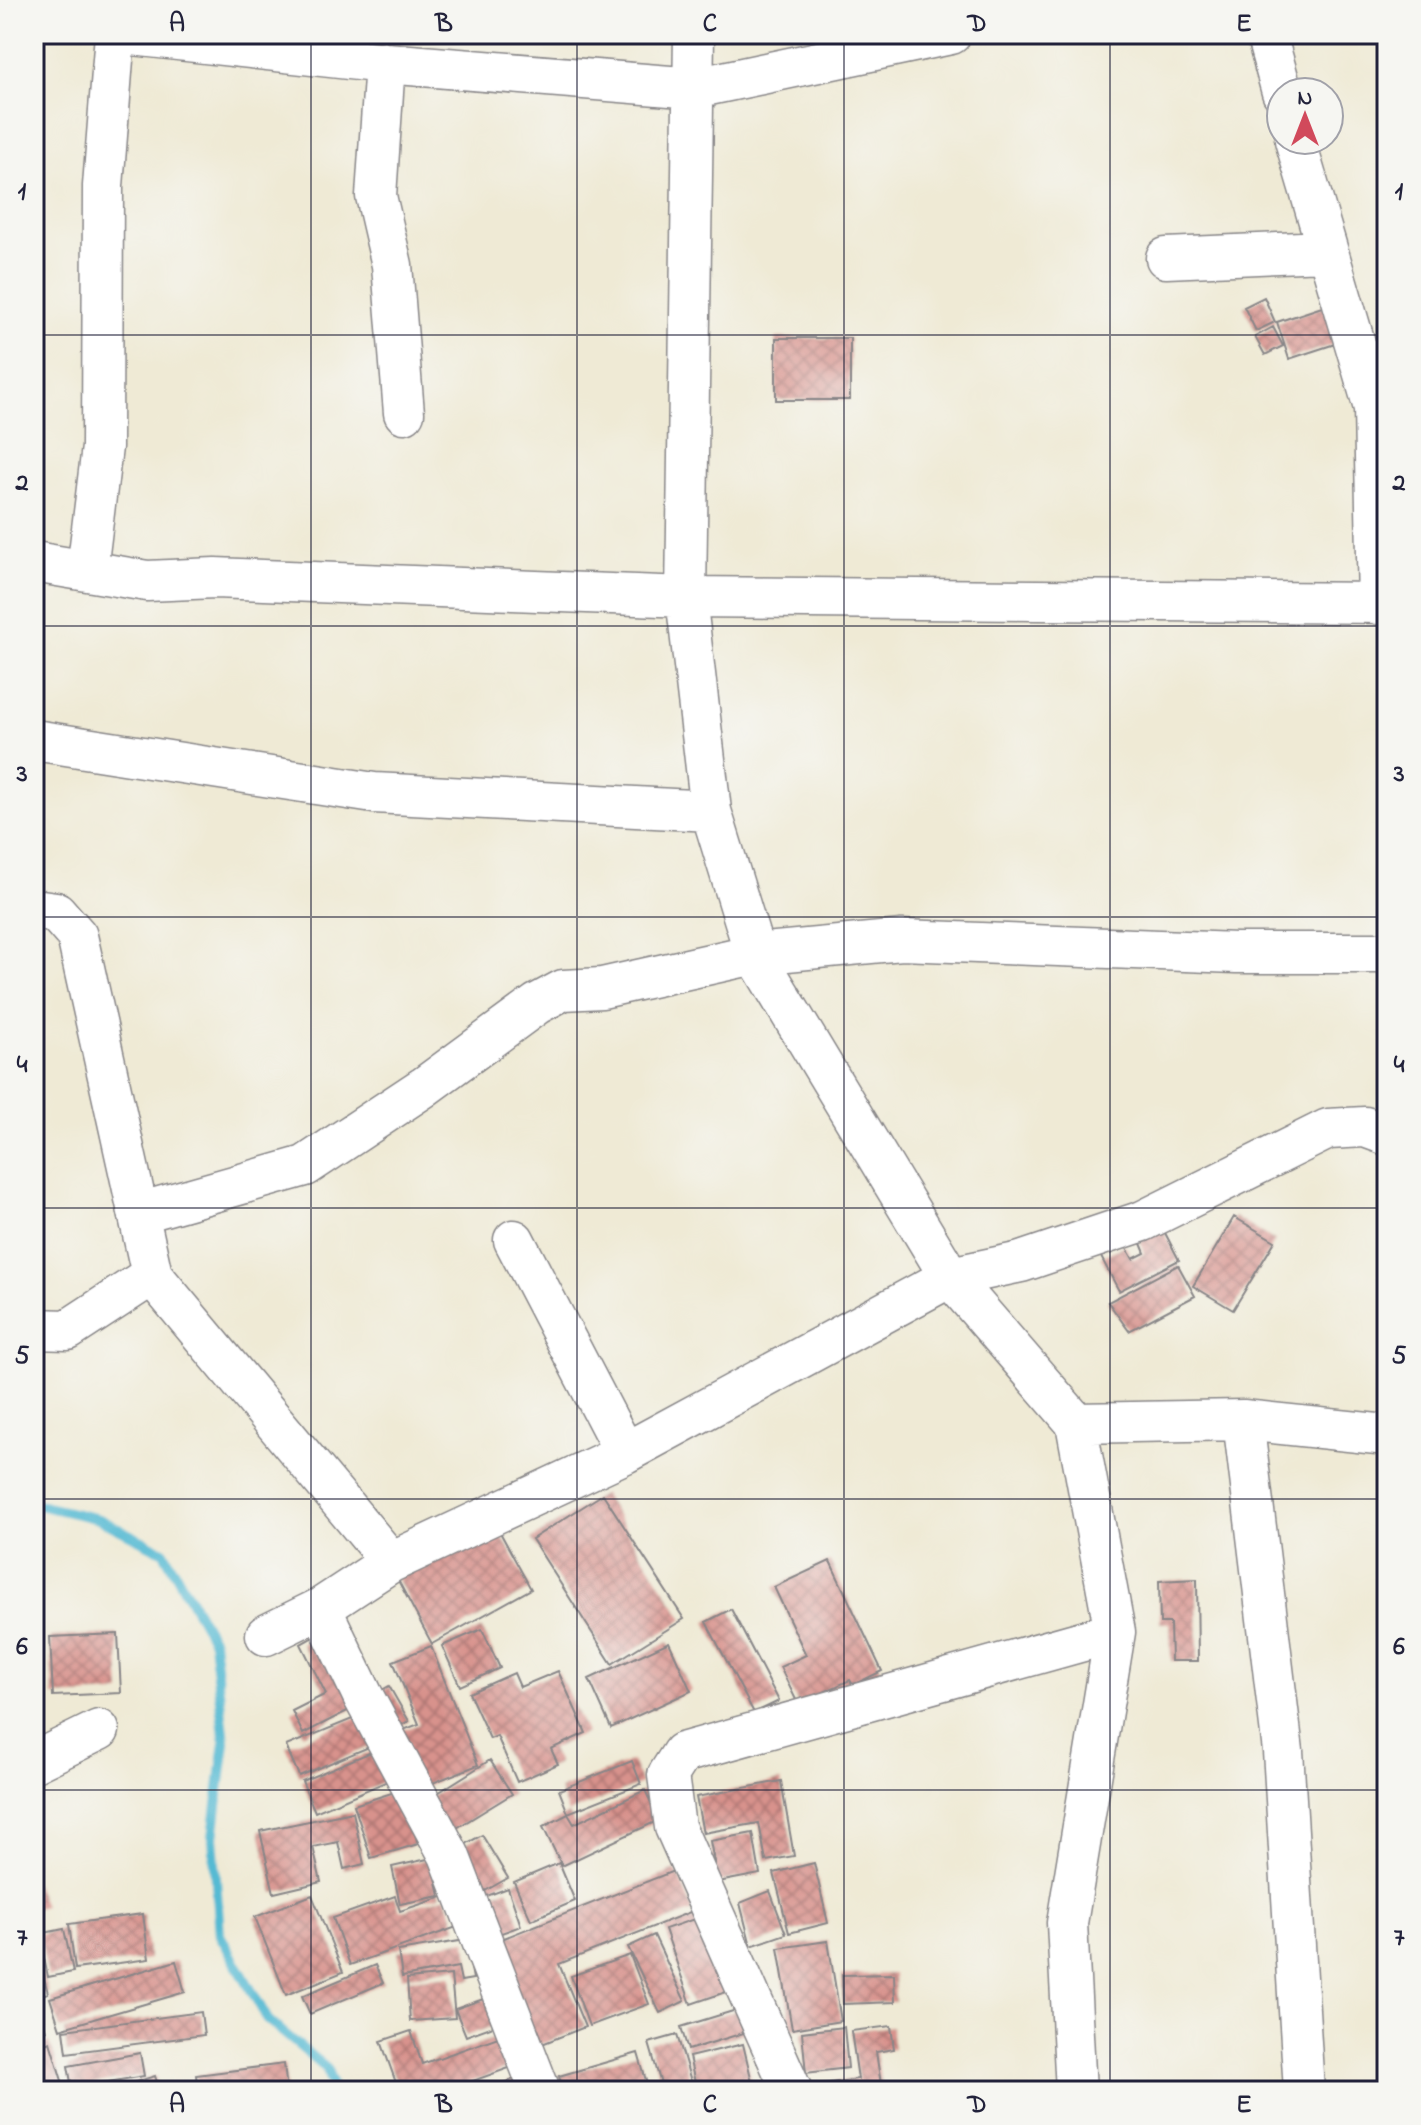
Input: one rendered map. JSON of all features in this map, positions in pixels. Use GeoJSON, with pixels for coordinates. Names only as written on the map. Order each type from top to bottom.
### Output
{"type":"FeatureCollection","features":[{"type":"Feature","properties":{"kind":"street"},"geometry":{"type":"LineString","coordinates":[[87,570],[102,447],[103,186],[115,34]]}},
{"type":"Feature","properties":{"kind":"street"},"geometry":{"type":"LineString","coordinates":[[123,34],[385,63],[695,88],[951,34]]}},
{"type":"Feature","properties":{"kind":"street"},"geometry":{"type":"LineString","coordinates":[[694,34],[686,597],[711,811],[755,954],[950,1277],[1076,1423],[1115,1632],[1067,1923],[1076,2091]]}},
{"type":"Feature","properties":{"kind":"street"},"geometry":{"type":"LineString","coordinates":[[1266,34],[1278,76]]}},
{"type":"Feature","properties":{"kind":"street"},"geometry":{"type":"LineString","coordinates":[[385,63],[376,196],[392,265],[404,413]]}},
{"type":"Feature","properties":{"kind":"street"},"geometry":{"type":"LineString","coordinates":[[34,562],[147,581],[215,578],[686,597],[1383,604],[1374,408],[1324,251],[1299,156]]}},
{"type":"Feature","properties":{"kind":"street"},"geometry":{"type":"LineString","coordinates":[[1166,258],[1324,251]]}},
{"type":"Feature","properties":{"kind":"street"},"geometry":{"type":"LineString","coordinates":[[34,740],[374,793],[711,811]]}},
{"type":"Feature","properties":{"kind":"street"},"geometry":{"type":"LineString","coordinates":[[34,909],[56,912],[77,936],[152,1275],[391,1562]]}},
{"type":"Feature","properties":{"kind":"street"},"geometry":{"type":"LineString","coordinates":[[139,1213],[305,1166],[424,1087],[537,1004],[563,990],[602,988],[755,954],[902,940],[1236,953],[1387,953]]}},
{"type":"Feature","properties":{"kind":"street"},"geometry":{"type":"LineString","coordinates":[[266,1635],[321,1608],[391,1562],[625,1453],[950,1277],[1021,1262],[1143,1221],[1328,1129],[1365,1127],[1387,1135]]}},
{"type":"Feature","properties":{"kind":"street"},"geometry":{"type":"LineString","coordinates":[[514,1240],[625,1453]]}},
{"type":"Feature","properties":{"kind":"street"},"geometry":{"type":"LineString","coordinates":[[34,1329],[68,1330],[152,1275]]}},
{"type":"Feature","properties":{"kind":"street"},"geometry":{"type":"LineString","coordinates":[[1076,1423],[1243,1420],[1387,1435]]}},
{"type":"Feature","properties":{"kind":"street"},"geometry":{"type":"LineString","coordinates":[[1243,1420],[1283,1751],[1304,2091]]}},
{"type":"Feature","properties":{"kind":"street"},"geometry":{"type":"LineString","coordinates":[[321,1608],[363,1696],[449,1855],[540,2091]]}},
{"type":"Feature","properties":{"kind":"street"},"geometry":{"type":"LineString","coordinates":[[792,2091],[675,1827],[668,1775],[682,1753],[1115,1632]]}},
{"type":"Feature","properties":{"kind":"street"},"geometry":{"type":"LineString","coordinates":[[34,1762],[99,1730]]}},
{"type":"Feature","properties":{"kind":"building"},"geometry":{"type":"Polygon","coordinates":[[[1264,297],[1275,322],[1256,331],[1244,307],[1264,297]]]}},
{"type":"Feature","properties":{"kind":"building"},"geometry":{"type":"Polygon","coordinates":[[[1328,305],[1341,342],[1289,359],[1277,322],[1328,305]]]}},
{"type":"Feature","properties":{"kind":"building"},"geometry":{"type":"Polygon","coordinates":[[[1273,327],[1283,346],[1265,355],[1255,337],[1273,327]]]}},
{"type":"Feature","properties":{"kind":"building"},"geometry":{"type":"Polygon","coordinates":[[[776,338],[850,338],[850,400],[776,400],[776,338]]]}},
{"type":"Feature","properties":{"kind":"building"},"geometry":{"type":"Polygon","coordinates":[[[1234,1217],[1275,1241],[1233,1310],[1193,1286],[1234,1217]]]}},
{"type":"Feature","properties":{"kind":"building"},"geometry":{"type":"Polygon","coordinates":[[[1163,1229],[1179,1260],[1119,1291],[1101,1257],[1125,1245],[1133,1259],[1145,1253],[1140,1241],[1163,1229]]]}},
{"type":"Feature","properties":{"kind":"building"},"geometry":{"type":"Polygon","coordinates":[[[1178,1265],[1195,1296],[1129,1331],[1108,1302],[1178,1265]]]}},
{"type":"Feature","properties":{"kind":"building"},"geometry":{"type":"Polygon","coordinates":[[[603,1494],[684,1619],[612,1664],[532,1539],[603,1494]]]}},
{"type":"Feature","properties":{"kind":"building"},"geometry":{"type":"Polygon","coordinates":[[[496,1525],[531,1589],[432,1644],[393,1571],[496,1525]]]}},
{"type":"Feature","properties":{"kind":"building"},"geometry":{"type":"Polygon","coordinates":[[[830,1561],[882,1671],[853,1685],[850,1680],[798,1704],[780,1667],[806,1655],[774,1587],[830,1561]]]}},
{"type":"Feature","properties":{"kind":"building"},"geometry":{"type":"Polygon","coordinates":[[[1197,1579],[1198,1661],[1171,1661],[1170,1623],[1160,1623],[1159,1581],[1197,1579]]]}},
{"type":"Feature","properties":{"kind":"building"},"geometry":{"type":"Polygon","coordinates":[[[731,1609],[779,1701],[754,1713],[706,1622],[731,1609]]]}},
{"type":"Feature","properties":{"kind":"building"},"geometry":{"type":"Polygon","coordinates":[[[482,1629],[500,1668],[460,1686],[442,1646],[482,1629]]]}},
{"type":"Feature","properties":{"kind":"building"},"geometry":{"type":"Polygon","coordinates":[[[326,1630],[363,1703],[303,1734],[292,1711],[326,1694],[301,1644],[326,1630]]]}},
{"type":"Feature","properties":{"kind":"building"},"geometry":{"type":"Polygon","coordinates":[[[118,1634],[121,1693],[53,1696],[50,1637],[118,1634]]]}},
{"type":"Feature","properties":{"kind":"building"},"geometry":{"type":"Polygon","coordinates":[[[669,1642],[691,1691],[611,1728],[589,1679],[669,1642]]]}},
{"type":"Feature","properties":{"kind":"building"},"geometry":{"type":"Polygon","coordinates":[[[431,1646],[478,1765],[420,1788],[398,1732],[419,1724],[393,1661],[431,1646]]]}},
{"type":"Feature","properties":{"kind":"building"},"geometry":{"type":"Polygon","coordinates":[[[558,1671],[586,1733],[551,1749],[558,1764],[517,1782],[497,1736],[490,1739],[469,1693],[514,1673],[520,1687],[558,1671]]]}},
{"type":"Feature","properties":{"kind":"building"},"geometry":{"type":"Polygon","coordinates":[[[389,1686],[409,1721],[388,1732],[368,1698],[389,1686]]]}},
{"type":"Feature","properties":{"kind":"building"},"geometry":{"type":"Polygon","coordinates":[[[367,1713],[379,1743],[299,1776],[286,1746],[367,1713]]]}},
{"type":"Feature","properties":{"kind":"building"},"geometry":{"type":"Polygon","coordinates":[[[383,1747],[395,1778],[315,1812],[302,1781],[383,1747]]]}},
{"type":"Feature","properties":{"kind":"building"},"geometry":{"type":"Polygon","coordinates":[[[490,1760],[512,1794],[447,1834],[425,1801],[490,1760]]]}},
{"type":"Feature","properties":{"kind":"building"},"geometry":{"type":"Polygon","coordinates":[[[632,1761],[641,1784],[568,1813],[559,1790],[632,1761]]]}},
{"type":"Feature","properties":{"kind":"building"},"geometry":{"type":"Polygon","coordinates":[[[781,1781],[794,1856],[766,1861],[759,1823],[703,1833],[696,1797],[781,1781]]]}},
{"type":"Feature","properties":{"kind":"building"},"geometry":{"type":"Polygon","coordinates":[[[401,1790],[418,1844],[371,1858],[354,1805],[401,1790]]]}},
{"type":"Feature","properties":{"kind":"building"},"geometry":{"type":"Polygon","coordinates":[[[645,1790],[659,1820],[562,1866],[543,1827],[568,1814],[574,1824],[645,1790]]]}},
{"type":"Feature","properties":{"kind":"building"},"geometry":{"type":"Polygon","coordinates":[[[353,1812],[364,1864],[344,1869],[338,1842],[313,1847],[321,1882],[274,1893],[260,1831],[353,1812]]]}},
{"type":"Feature","properties":{"kind":"building"},"geometry":{"type":"Polygon","coordinates":[[[753,1833],[760,1874],[718,1882],[710,1841],[753,1833]]]}},
{"type":"Feature","properties":{"kind":"building"},"geometry":{"type":"Polygon","coordinates":[[[482,1835],[508,1878],[485,1891],[460,1847],[482,1835]]]}},
{"type":"Feature","properties":{"kind":"building"},"geometry":{"type":"Polygon","coordinates":[[[432,1858],[440,1896],[400,1904],[392,1867],[432,1858]]]}},
{"type":"Feature","properties":{"kind":"building"},"geometry":{"type":"Polygon","coordinates":[[[559,1863],[575,1901],[531,1920],[514,1882],[559,1863]]]}},
{"type":"Feature","properties":{"kind":"building"},"geometry":{"type":"Polygon","coordinates":[[[814,1863],[828,1923],[789,1933],[774,1873],[814,1863]]]}},
{"type":"Feature","properties":{"kind":"building"},"geometry":{"type":"Polygon","coordinates":[[[676,1870],[693,1911],[559,1964],[585,2027],[532,2048],[489,1944],[676,1870]]]}},
{"type":"Feature","properties":{"kind":"building"},"geometry":{"type":"Polygon","coordinates":[[[34,1882],[44,1906],[34,1909],[34,1882]]]}},
{"type":"Feature","properties":{"kind":"building"},"geometry":{"type":"Polygon","coordinates":[[[508,1888],[521,1926],[490,1937],[476,1900],[508,1888]]]}},
{"type":"Feature","properties":{"kind":"building"},"geometry":{"type":"Polygon","coordinates":[[[770,1891],[786,1934],[751,1946],[740,1903],[770,1891]]]}},
{"type":"Feature","properties":{"kind":"building"},"geometry":{"type":"Polygon","coordinates":[[[312,1895],[343,1972],[286,1995],[255,1917],[312,1895]]]}},
{"type":"Feature","properties":{"kind":"building"},"geometry":{"type":"Polygon","coordinates":[[[395,1896],[400,1911],[446,1896],[457,1927],[350,1965],[333,1918],[395,1896]]]}},
{"type":"Feature","properties":{"kind":"building"},"geometry":{"type":"Polygon","coordinates":[[[143,1914],[149,1959],[75,1969],[69,1924],[143,1914]]]}},
{"type":"Feature","properties":{"kind":"building"},"geometry":{"type":"Polygon","coordinates":[[[703,1916],[729,1991],[691,2004],[665,1929],[703,1916]]]}},
{"type":"Feature","properties":{"kind":"building"},"geometry":{"type":"Polygon","coordinates":[[[64,1929],[73,1972],[48,1977],[39,1934],[64,1929]]]}},
{"type":"Feature","properties":{"kind":"building"},"geometry":{"type":"Polygon","coordinates":[[[654,1935],[685,2001],[660,2013],[628,1947],[654,1935]]]}},
{"type":"Feature","properties":{"kind":"building"},"geometry":{"type":"Polygon","coordinates":[[[34,1940],[48,1993],[34,1997],[34,1940]]]}},
{"type":"Feature","properties":{"kind":"building"},"geometry":{"type":"Polygon","coordinates":[[[466,1940],[473,1979],[461,1981],[458,1967],[402,1977],[398,1951],[466,1940]]]}},
{"type":"Feature","properties":{"kind":"building"},"geometry":{"type":"Polygon","coordinates":[[[828,1941],[841,2021],[792,2029],[778,1948],[828,1941]]]}},
{"type":"Feature","properties":{"kind":"building"},"geometry":{"type":"Polygon","coordinates":[[[630,1955],[649,2004],[589,2026],[571,1976],[630,1955]]]}},
{"type":"Feature","properties":{"kind":"building"},"geometry":{"type":"Polygon","coordinates":[[[176,1961],[185,1992],[60,2029],[50,1998],[176,1961]]]}},
{"type":"Feature","properties":{"kind":"building"},"geometry":{"type":"Polygon","coordinates":[[[375,1965],[383,1983],[310,2014],[302,1996],[375,1965]]]}},
{"type":"Feature","properties":{"kind":"building"},"geometry":{"type":"Polygon","coordinates":[[[894,1974],[895,2002],[843,2004],[842,1975],[894,1974]]]}},
{"type":"Feature","properties":{"kind":"building"},"geometry":{"type":"Polygon","coordinates":[[[451,1975],[455,2018],[410,2021],[407,1979],[451,1975]]]}},
{"type":"Feature","properties":{"kind":"building"},"geometry":{"type":"Polygon","coordinates":[[[489,1997],[499,2024],[466,2036],[455,2009],[489,1997]]]}},
{"type":"Feature","properties":{"kind":"building"},"geometry":{"type":"Polygon","coordinates":[[[38,2003],[46,2031],[34,2035],[34,2004],[38,2003]]]}},
{"type":"Feature","properties":{"kind":"building"},"geometry":{"type":"Polygon","coordinates":[[[746,2007],[753,2030],[688,2050],[681,2027],[746,2007]]]}},
{"type":"Feature","properties":{"kind":"building"},"geometry":{"type":"Polygon","coordinates":[[[201,2012],[204,2035],[67,2053],[64,2030],[201,2012]]]}},
{"type":"Feature","properties":{"kind":"building"},"geometry":{"type":"Polygon","coordinates":[[[891,2026],[894,2049],[876,2052],[882,2091],[802,2091],[801,2087],[858,2079],[851,2031],[891,2026]]]}},
{"type":"Feature","properties":{"kind":"building"},"geometry":{"type":"Polygon","coordinates":[[[844,2027],[848,2068],[806,2073],[802,2032],[844,2027]]]}},
{"type":"Feature","properties":{"kind":"building"},"geometry":{"type":"Polygon","coordinates":[[[411,2031],[422,2064],[501,2036],[512,2067],[445,2091],[399,2091],[381,2041],[411,2031]]]}},
{"type":"Feature","properties":{"kind":"building"},"geometry":{"type":"Polygon","coordinates":[[[677,2035],[694,2091],[663,2091],[649,2043],[677,2035]]]}},
{"type":"Feature","properties":{"kind":"building"},"geometry":{"type":"Polygon","coordinates":[[[50,2042],[63,2084],[34,2091],[34,2047],[50,2042]]]}},
{"type":"Feature","properties":{"kind":"building"},"geometry":{"type":"Polygon","coordinates":[[[743,2044],[754,2090],[697,2091],[689,2057],[743,2044]]]}},
{"type":"Feature","properties":{"kind":"building"},"geometry":{"type":"Polygon","coordinates":[[[140,2053],[144,2076],[72,2088],[68,2066],[140,2053]]]}},
{"type":"Feature","properties":{"kind":"building"},"geometry":{"type":"Polygon","coordinates":[[[638,2053],[649,2091],[563,2091],[559,2076],[638,2053]]]}},
{"type":"Feature","properties":{"kind":"building"},"geometry":{"type":"Polygon","coordinates":[[[284,2064],[287,2091],[198,2091],[196,2075],[284,2064]]]}},
{"type":"Feature","properties":{"kind":"building"},"geometry":{"type":"Polygon","coordinates":[[[155,2076],[160,2091],[110,2091],[110,2090],[155,2076]]]}},
{"type":"Feature","properties":{"kind":"building"},"geometry":{"type":"Polygon","coordinates":[[[521,2076],[527,2091],[487,2091],[521,2076]]]}},
{"type":"Feature","properties":{"kind":"waterway"},"geometry":{"type":"LineString","coordinates":[[34,1504],[99,1519],[164,1552],[213,1641],[225,1742],[213,1837],[220,1935],[268,2020],[327,2069],[333,2091]]}}]}
